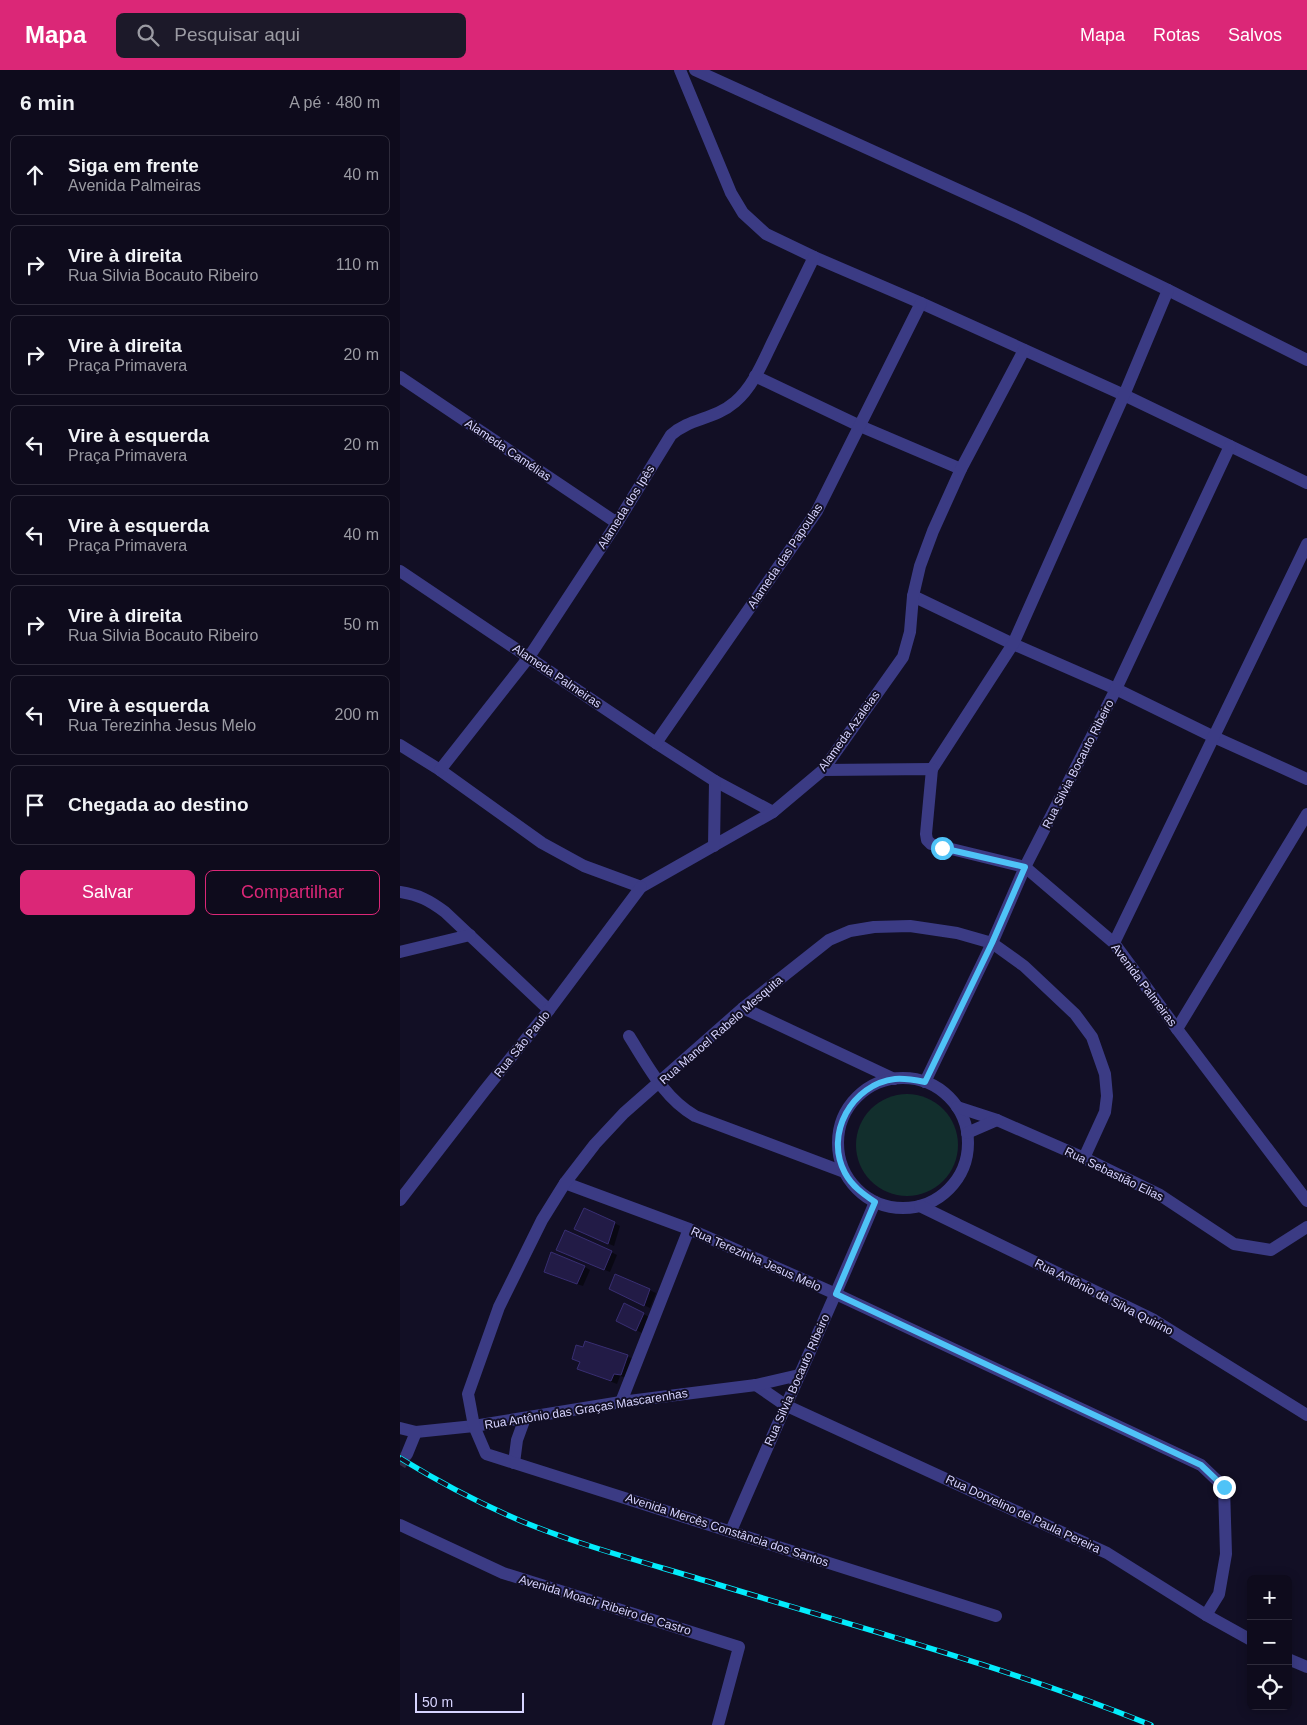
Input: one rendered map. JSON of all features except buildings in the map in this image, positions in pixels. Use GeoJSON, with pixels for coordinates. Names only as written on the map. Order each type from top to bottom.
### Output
{"type":"FeatureCollection","features":[{"type":"Feature","properties":{"kind":"street"},"geometry":{"type":"LineString","coordinates":[[680,70],[730,193],[743,213],[766,234],[814,258],[921,303],[1124,395],[1307,483]]}},
{"type":"Feature","properties":{"kind":"street"},"geometry":{"type":"LineString","coordinates":[[695,70],[1022,218],[1307,360]]}},
{"type":"Feature","properties":{"kind":"street","name":"Alameda dos Ipês"},"geometry":{"type":"LineString","coordinates":[[440,770],[529,657],[617,524],[671,435],[678,428],[712,416],[738,400],[755,376],[814,258]]}},
{"type":"Feature","properties":{"kind":"street"},"geometry":{"type":"LineString","coordinates":[[824,770],[932,770],[1013,644],[1124,395],[1168,290]]}},
{"type":"Feature","properties":{"kind":"street","name":"Alameda das Papoulas"},"geometry":{"type":"LineString","coordinates":[[656,743],[817,511],[921,303]]}},
{"type":"Feature","properties":{"kind":"street","name":"Alameda Azaleias"},"geometry":{"type":"LineString","coordinates":[[641,886],[774,812],[824,770],[903,656],[910,632],[913,596],[920,566],[933,531],[961,469],[1024,350]]}},
{"type":"Feature","properties":{"kind":"street"},"geometry":{"type":"LineString","coordinates":[[755,376],[860,426],[961,469]]}},
{"type":"Feature","properties":{"kind":"street","name":"Alameda Camélias"},"geometry":{"type":"LineString","coordinates":[[400,377],[617,524]]}},
{"type":"Feature","properties":{"kind":"street","name":"Rua Silvia Bocauto Ribeiro"},"geometry":{"type":"LineString","coordinates":[[925,1082],[992,943],[1025,867],[1116,688],[1230,446]]}},
{"type":"Feature","properties":{"kind":"street"},"geometry":{"type":"LineString","coordinates":[[1114,943],[1307,544]]}},
{"type":"Feature","properties":{"kind":"street","name":"Alameda Palmeiras"},"geometry":{"type":"LineString","coordinates":[[400,571],[656,743],[715,780],[774,812]]}},
{"type":"Feature","properties":{"kind":"street"},"geometry":{"type":"LineString","coordinates":[[913,596],[1013,644],[1116,688],[1214,737],[1307,779]]}},
{"type":"Feature","properties":{"kind":"street"},"geometry":{"type":"LineString","coordinates":[[400,745],[440,770],[542,844],[584,866],[641,886]]}},
{"type":"Feature","properties":{"kind":"street","name":"Avenida Palmeiras"},"geometry":{"type":"LineString","coordinates":[[932,770],[927,840],[931,844],[1025,867],[1114,943],[1307,1201]]}},
{"type":"Feature","properties":{"kind":"street"},"geometry":{"type":"LineString","coordinates":[[714,846],[715,780]]}},
{"type":"Feature","properties":{"kind":"street"},"geometry":{"type":"LineString","coordinates":[[1177,1029],[1307,814]]}},
{"type":"Feature","properties":{"kind":"street","name":"Rua São Paulo"},"geometry":{"type":"LineString","coordinates":[[400,1200],[549,1010],[641,886]]}},
{"type":"Feature","properties":{"kind":"street"},"geometry":{"type":"LineString","coordinates":[[400,892],[418,895],[429,900],[445,912],[549,1010]]}},
{"type":"Feature","properties":{"kind":"street","name":"Rua Manoel Rabelo Mesquita"},"geometry":{"type":"LineString","coordinates":[[474,1426],[468,1394],[499,1307],[542,1220],[565,1183],[595,1144],[624,1113],[743,1008],[829,940],[850,931],[874,927],[910,926],[957,933],[992,943],[1024,966],[1075,1014],[1092,1037],[1105,1074],[1107,1096],[1105,1112],[1084,1158]]}},
{"type":"Feature","properties":{"kind":"street"},"geometry":{"type":"LineString","coordinates":[[400,952],[470,935]]}},
{"type":"Feature","properties":{"kind":"street"},"geometry":{"type":"LineString","coordinates":[[743,1008],[894,1079]]}},
{"type":"Feature","properties":{"kind":"street"},"geometry":{"type":"LineString","coordinates":[[628,1036],[673,1102],[695,1116],[844,1172]]}},
{"type":"Feature","properties":{"kind":"street"},"geometry":{"type":"LineString","coordinates":[[894,1079],[910,1079],[925,1082],[943,1092],[957,1107],[967,1133],[968,1152],[962,1170],[952,1186],[937,1198],[920,1206],[897,1208],[875,1202],[857,1190],[844,1172],[839,1156],[838,1138],[842,1121],[850,1105],[862,1093],[877,1084],[894,1079]]}},
{"type":"Feature","properties":{"kind":"street","name":"Rua Sebastião Elias"},"geometry":{"type":"LineString","coordinates":[[957,1107],[997,1120],[1160,1194],[1234,1244],[1271,1250],[1307,1227]]}},
{"type":"Feature","properties":{"kind":"street"},"geometry":{"type":"LineString","coordinates":[[967,1133],[997,1120]]}},
{"type":"Feature","properties":{"kind":"street","name":"Rua Terezinha Jesus Melo"},"geometry":{"type":"LineString","coordinates":[[565,1183],[689,1229],[836,1294],[1201,1465],[1224,1487],[1226,1554],[1219,1594],[1206,1615]]}},
{"type":"Feature","properties":{"kind":"street","name":"Rua Silvia Bocauto Ribeiro"},"geometry":{"type":"LineString","coordinates":[[730,1531],[875,1202]]}},
{"type":"Feature","properties":{"kind":"street","name":"Rua Antônio da Silva Quirino"},"geometry":{"type":"LineString","coordinates":[[920,1206],[1154,1320],[1307,1415]]}},
{"type":"Feature","properties":{"kind":"street"},"geometry":{"type":"LineString","coordinates":[[621,1402],[689,1229]]}},
{"type":"Feature","properties":{"kind":"street","name":"Rua Antônio das Graças Mascarenhas"},"geometry":{"type":"LineString","coordinates":[[400,1428],[416,1432],[474,1426],[621,1402],[756,1385],[799,1376]]}},
{"type":"Feature","properties":{"kind":"street"},"geometry":{"type":"LineString","coordinates":[[756,1385],[786,1404]]}},
{"type":"Feature","properties":{"kind":"street","name":"Rua Dorvelino de Paula Pereira"},"geometry":{"type":"LineString","coordinates":[[786,1404],[1107,1553],[1206,1615],[1247,1638]]}},
{"type":"Feature","properties":{"kind":"street"},"geometry":{"type":"LineString","coordinates":[[514,1463],[517,1440],[524,1418]]}},
{"type":"Feature","properties":{"kind":"street","name":"Avenida Mercês Constância dos Santos"},"geometry":{"type":"LineString","coordinates":[[474,1426],[486,1454],[996,1616]]}},
{"type":"Feature","properties":{"kind":"street"},"geometry":{"type":"LineString","coordinates":[[407,1454],[416,1432]]}},
{"type":"Feature","properties":{"kind":"street","name":"Avenida Moacir Ribeiro de Castro"},"geometry":{"type":"LineString","coordinates":[[400,1524],[503,1573],[739,1646],[718,1725]]}},
{"type":"Feature","properties":{"kind":"street"},"geometry":{"type":"LineString","coordinates":[[1292,1661],[1307,1667]]}},
{"type":"Feature","properties":{"kind":"green space"},"geometry":{"type":"Polygon","coordinates":[[[907,1094],[926,1098],[943,1109],[954,1126],[958,1145],[954,1164],[943,1181],[926,1192],[907,1196],[888,1192],[871,1181],[860,1164],[856,1145],[860,1126],[871,1109],[888,1098],[907,1094]]]}},
{"type":"Feature","properties":{"kind":"tunnel"},"geometry":{"type":"LineString","coordinates":[[400,1465],[407,1454]]}},
{"type":"Feature","properties":{"kind":"railway"},"geometry":{"type":"LineString","coordinates":[[400,1458],[444,1484],[490,1507],[569,1539],[990,1667],[1098,1704],[1151,1725]]}},
{"type":"Feature","properties":{"kind":"route"},"geometry":{"type":"LineString","coordinates":[[942,848],[1025,867],[992,943],[925,1082],[910,1079],[894,1079],[877,1084],[862,1093],[850,1105],[842,1121],[838,1138],[839,1156],[844,1172],[857,1190],[875,1202],[836,1294],[1201,1465],[1224,1487]]}}]}
